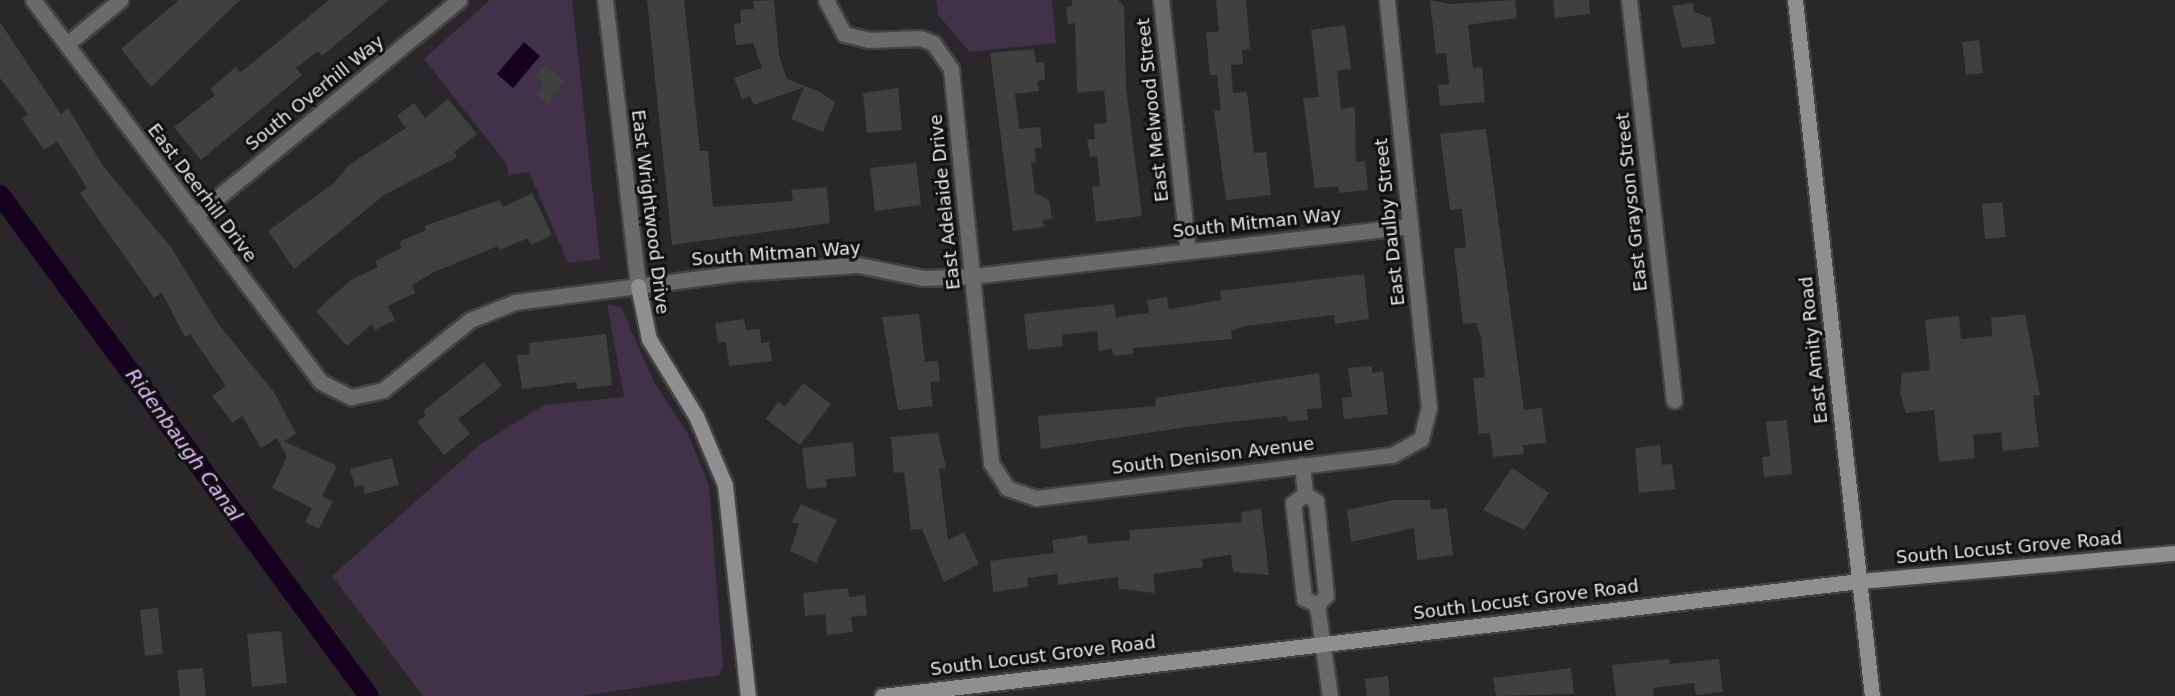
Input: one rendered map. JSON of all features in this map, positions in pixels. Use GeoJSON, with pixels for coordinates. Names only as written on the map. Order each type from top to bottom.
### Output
{"type":"FeatureCollection","features":[{"type":"Feature","properties":{"kind":"main road","name":"East Amity Road"},"geometry":{"type":"LineString","coordinates":[[1795,0],[1872,696]]}},
{"type":"Feature","properties":{"kind":"main road","name":"East Wrightwood Drive"},"geometry":{"type":"LineString","coordinates":[[638,286],[649,339],[696,416],[725,485],[748,696]]}},
{"type":"Feature","properties":{"kind":"main road","name":"South Locust Grove Road"},"geometry":{"type":"LineString","coordinates":[[882,696],[1324,642],[1858,581],[2175,553]]}},
{"type":"Feature","properties":{"kind":"street","name":"East Deerhill Drive"},"geometry":{"type":"LineString","coordinates":[[33,0],[321,382],[351,397]]}},
{"type":"Feature","properties":{"kind":"street"},"geometry":{"type":"LineString","coordinates":[[67,44],[120,0]]}},
{"type":"Feature","properties":{"kind":"street","name":"South Overhill Way"},"geometry":{"type":"LineString","coordinates":[[195,216],[459,0]]}},
{"type":"Feature","properties":{"kind":"street","name":"East Wrightwood Drive"},"geometry":{"type":"LineString","coordinates":[[605,0],[638,286]]}},
{"type":"Feature","properties":{"kind":"street","name":"East Adelaide Drive"},"geometry":{"type":"LineString","coordinates":[[826,0],[844,34],[869,40],[920,38],[943,54],[951,69],[991,463],[1007,488]]}},
{"type":"Feature","properties":{"kind":"street","name":"East Melwood Street"},"geometry":{"type":"LineString","coordinates":[[1161,0],[1188,251]]}},
{"type":"Feature","properties":{"kind":"street","name":"East Daulby Street"},"geometry":{"type":"LineString","coordinates":[[1387,0],[1429,408],[1421,440]]}},
{"type":"Feature","properties":{"kind":"street","name":"East Grayson Street"},"geometry":{"type":"LineString","coordinates":[[1629,0],[1674,400]]}},
{"type":"Feature","properties":{"kind":"street","name":"South Mitman Way"},"geometry":{"type":"LineString","coordinates":[[351,397],[382,390],[470,320],[515,302],[638,286],[858,264],[923,278],[972,276],[1410,226]]}},
{"type":"Feature","properties":{"kind":"street","name":"South Denison Avenue"},"geometry":{"type":"LineString","coordinates":[[1007,488],[1036,498],[1392,455],[1421,440]]}},
{"type":"Feature","properties":{"kind":"street"},"geometry":{"type":"LineString","coordinates":[[1302,465],[1305,494]]}},
{"type":"Feature","properties":{"kind":"street"},"geometry":{"type":"LineString","coordinates":[[1305,494],[1293,503],[1304,598],[1317,605]]}},
{"type":"Feature","properties":{"kind":"street"},"geometry":{"type":"LineString","coordinates":[[1305,494],[1316,501],[1326,595],[1317,605]]}},
{"type":"Feature","properties":{"kind":"street"},"geometry":{"type":"LineString","coordinates":[[1317,605],[1330,696]]}},
{"type":"Feature","properties":{"kind":"shaded area"},"geometry":{"type":"Polygon","coordinates":[[[490,0],[572,0],[600,259],[568,263],[529,172],[509,175],[506,163],[424,59],[490,0]]]}},
{"type":"Feature","properties":{"kind":"shaded area"},"geometry":{"type":"Polygon","coordinates":[[[936,0],[1052,0],[1056,43],[970,52],[938,15],[936,0]]]}},
{"type":"Feature","properties":{"kind":"shaded area"},"geometry":{"type":"Polygon","coordinates":[[[524,42],[540,56],[513,88],[497,74],[524,42]]]}},
{"type":"Feature","properties":{"kind":"shaded area"},"geometry":{"type":"Polygon","coordinates":[[[607,304],[621,307],[654,382],[688,434],[709,486],[723,666],[719,675],[583,696],[423,696],[332,576],[478,446],[544,405],[624,397],[607,304]]]}},
{"type":"Feature","properties":{"kind":"building"},"geometry":{"type":"Polygon","coordinates":[[[179,0],[240,0],[151,87],[121,49],[179,0]]]}},
{"type":"Feature","properties":{"kind":"building"},"geometry":{"type":"Polygon","coordinates":[[[329,0],[389,0],[322,56],[318,51],[296,68],[302,75],[201,160],[174,127],[215,95],[210,89],[236,67],[240,73],[329,0]]]}},
{"type":"Feature","properties":{"kind":"building"},"geometry":{"type":"Polygon","coordinates":[[[647,0],[684,0],[700,151],[708,151],[713,207],[793,201],[791,190],[827,187],[830,223],[672,245],[647,0]]]}},
{"type":"Feature","properties":{"kind":"building"},"geometry":{"type":"Polygon","coordinates":[[[774,0],[779,55],[787,79],[818,91],[835,102],[823,132],[791,119],[804,87],[754,105],[750,96],[742,99],[734,78],[762,68],[753,43],[736,45],[734,24],[741,23],[740,10],[754,9],[753,1],[774,0]]]}},
{"type":"Feature","properties":{"kind":"building"},"geometry":{"type":"Polygon","coordinates":[[[1072,0],[1118,0],[1124,6],[1126,87],[1142,216],[1096,222],[1092,187],[1100,186],[1097,156],[1090,157],[1087,139],[1095,139],[1094,124],[1107,123],[1104,90],[1077,93],[1075,23],[1068,24],[1066,7],[1072,6],[1072,0]]]}},
{"type":"Feature","properties":{"kind":"building"},"geometry":{"type":"Polygon","coordinates":[[[1216,0],[1246,0],[1250,49],[1242,50],[1243,64],[1231,65],[1233,93],[1247,92],[1254,153],[1266,152],[1271,195],[1226,200],[1214,111],[1221,110],[1217,75],[1210,75],[1206,33],[1219,31],[1216,0]]]}},
{"type":"Feature","properties":{"kind":"building"},"geometry":{"type":"Polygon","coordinates":[[[1430,0],[1450,4],[1515,0],[1517,18],[1468,25],[1473,68],[1482,67],[1485,102],[1440,106],[1438,85],[1449,84],[1446,53],[1436,54],[1430,0]]]}},
{"type":"Feature","properties":{"kind":"building"},"geometry":{"type":"Polygon","coordinates":[[[1553,0],[1589,0],[1590,14],[1555,18],[1553,0]]]}},
{"type":"Feature","properties":{"kind":"building"},"geometry":{"type":"Polygon","coordinates":[[[1693,3],[1694,12],[1711,18],[1715,44],[1682,48],[1672,6],[1693,3]]]}},
{"type":"Feature","properties":{"kind":"building"},"geometry":{"type":"Polygon","coordinates":[[[0,22],[61,114],[68,108],[103,166],[170,246],[219,325],[274,392],[296,434],[284,441],[337,466],[322,496],[333,501],[319,529],[305,522],[312,508],[272,488],[287,457],[277,438],[261,448],[242,416],[233,423],[212,396],[226,386],[190,334],[185,337],[162,293],[154,298],[80,193],[87,188],[57,141],[44,150],[22,119],[28,114],[0,78],[0,22]]]}},
{"type":"Feature","properties":{"kind":"building"},"geometry":{"type":"Polygon","coordinates":[[[1345,25],[1351,69],[1337,71],[1341,109],[1355,107],[1356,162],[1365,161],[1368,190],[1339,193],[1338,186],[1315,188],[1303,98],[1319,97],[1311,30],[1345,25]]]}},
{"type":"Feature","properties":{"kind":"building"},"geometry":{"type":"Polygon","coordinates":[[[1979,40],[1983,73],[1966,75],[1962,42],[1979,40]]]}},
{"type":"Feature","properties":{"kind":"building"},"geometry":{"type":"Polygon","coordinates":[[[1034,49],[1036,63],[1044,62],[1045,80],[1037,81],[1039,91],[1015,94],[1019,129],[1040,127],[1042,148],[1035,148],[1036,162],[1031,163],[1035,193],[1049,200],[1052,219],[1043,220],[1044,227],[1013,231],[990,53],[1034,49]]]}},
{"type":"Feature","properties":{"kind":"building"},"geometry":{"type":"Polygon","coordinates":[[[544,65],[565,81],[548,104],[536,95],[544,83],[535,76],[544,65]]]}},
{"type":"Feature","properties":{"kind":"building"},"geometry":{"type":"Polygon","coordinates":[[[898,88],[902,130],[867,133],[863,93],[898,88]]]}},
{"type":"Feature","properties":{"kind":"building"},"geometry":{"type":"Polygon","coordinates":[[[448,99],[477,134],[454,152],[457,157],[384,195],[294,269],[268,231],[334,183],[349,165],[406,128],[397,116],[414,103],[425,118],[448,99]]]}},
{"type":"Feature","properties":{"kind":"building"},"geometry":{"type":"Polygon","coordinates":[[[1486,129],[1524,410],[1542,408],[1546,443],[1523,445],[1524,454],[1493,457],[1490,433],[1479,434],[1473,378],[1485,377],[1481,336],[1476,323],[1463,324],[1454,249],[1466,247],[1462,209],[1450,210],[1440,134],[1486,129]]]}},
{"type":"Feature","properties":{"kind":"building"},"geometry":{"type":"Polygon","coordinates":[[[916,163],[921,205],[875,211],[870,168],[916,163]]]}},
{"type":"Feature","properties":{"kind":"building"},"geometry":{"type":"Polygon","coordinates":[[[532,193],[552,235],[531,245],[528,238],[500,250],[498,246],[434,272],[412,285],[415,293],[388,306],[395,320],[375,330],[372,324],[347,346],[316,311],[351,280],[378,267],[375,261],[402,248],[399,242],[426,230],[424,226],[500,200],[503,207],[532,193]]]}},
{"type":"Feature","properties":{"kind":"building"},"geometry":{"type":"Polygon","coordinates":[[[2002,202],[2006,237],[1985,239],[1982,204],[2002,202]]]}},
{"type":"Feature","properties":{"kind":"building"},"geometry":{"type":"Polygon","coordinates":[[[1364,274],[1369,319],[1335,324],[1334,315],[1245,326],[1231,331],[1232,339],[1133,348],[1133,354],[1113,356],[1112,349],[1099,351],[1097,331],[1062,335],[1063,346],[1028,350],[1024,314],[1114,304],[1116,317],[1149,313],[1147,300],[1167,297],[1169,309],[1221,300],[1220,291],[1364,274]]]}},
{"type":"Feature","properties":{"kind":"building"},"geometry":{"type":"Polygon","coordinates":[[[919,314],[925,362],[938,361],[940,381],[930,382],[933,406],[898,410],[882,317],[919,314]]]}},
{"type":"Feature","properties":{"kind":"building"},"geometry":{"type":"Polygon","coordinates":[[[2025,314],[2040,395],[2033,396],[2039,447],[2003,451],[2001,432],[1973,435],[1975,458],[1939,462],[1934,410],[1906,413],[1900,393],[1902,373],[1930,370],[1925,320],[1959,316],[1961,339],[1992,336],[1991,318],[2025,314]]]}},
{"type":"Feature","properties":{"kind":"building"},"geometry":{"type":"Polygon","coordinates":[[[744,319],[746,330],[760,329],[761,343],[769,342],[772,361],[729,366],[726,342],[718,343],[715,323],[744,319]]]}},
{"type":"Feature","properties":{"kind":"building"},"geometry":{"type":"Polygon","coordinates":[[[606,334],[612,385],[577,389],[576,382],[522,389],[517,355],[530,354],[529,343],[606,334]]]}},
{"type":"Feature","properties":{"kind":"building"},"geometry":{"type":"Polygon","coordinates":[[[484,362],[502,386],[458,419],[470,434],[444,455],[417,422],[426,415],[423,411],[484,362]]]}},
{"type":"Feature","properties":{"kind":"building"},"geometry":{"type":"Polygon","coordinates":[[[1372,366],[1372,373],[1383,371],[1388,414],[1344,419],[1342,398],[1352,397],[1348,368],[1372,366]]]}},
{"type":"Feature","properties":{"kind":"building"},"geometry":{"type":"Polygon","coordinates":[[[1319,373],[1322,408],[1307,409],[1308,420],[1288,422],[1287,416],[1194,426],[1041,449],[1038,416],[1156,406],[1155,398],[1319,373]]]}},
{"type":"Feature","properties":{"kind":"building"},"geometry":{"type":"Polygon","coordinates":[[[803,383],[831,404],[800,445],[766,419],[778,402],[785,407],[803,383]]]}},
{"type":"Feature","properties":{"kind":"building"},"geometry":{"type":"Polygon","coordinates":[[[1787,420],[1792,474],[1764,477],[1762,457],[1770,456],[1766,422],[1787,420]]]}},
{"type":"Feature","properties":{"kind":"building"},"geometry":{"type":"Polygon","coordinates":[[[938,433],[946,468],[939,469],[948,540],[964,532],[979,564],[944,582],[922,529],[911,530],[904,472],[894,473],[891,437],[938,433]]]}},
{"type":"Feature","properties":{"kind":"building"},"geometry":{"type":"Polygon","coordinates":[[[853,442],[856,476],[826,479],[827,487],[807,489],[802,448],[853,442]]]}},
{"type":"Feature","properties":{"kind":"building"},"geometry":{"type":"Polygon","coordinates":[[[1660,445],[1662,465],[1672,464],[1675,489],[1639,493],[1635,448],[1660,445]]]}},
{"type":"Feature","properties":{"kind":"building"},"geometry":{"type":"Polygon","coordinates":[[[392,458],[399,485],[365,494],[363,485],[355,487],[350,469],[392,458]]]}},
{"type":"Feature","properties":{"kind":"building"},"geometry":{"type":"Polygon","coordinates":[[[1512,468],[1549,493],[1524,530],[1483,510],[1512,468]]]}},
{"type":"Feature","properties":{"kind":"building"},"geometry":{"type":"Polygon","coordinates":[[[1393,500],[1430,500],[1431,510],[1447,508],[1453,555],[1417,560],[1414,528],[1351,542],[1347,510],[1393,500]]]}},
{"type":"Feature","properties":{"kind":"building"},"geometry":{"type":"Polygon","coordinates":[[[801,504],[837,520],[816,563],[790,551],[799,524],[792,522],[801,504]]]}},
{"type":"Feature","properties":{"kind":"building"},"geometry":{"type":"Polygon","coordinates":[[[1261,509],[1269,575],[1233,572],[1231,555],[1202,559],[1203,567],[1153,574],[1155,593],[1119,589],[1118,577],[1058,585],[1057,574],[1027,578],[1028,587],[993,592],[990,561],[1054,553],[1052,540],[1087,535],[1088,544],[1130,540],[1129,530],[1242,522],[1241,512],[1261,509]]]}},
{"type":"Feature","properties":{"kind":"building"},"geometry":{"type":"Polygon","coordinates":[[[848,588],[849,597],[865,595],[867,615],[851,617],[853,632],[827,635],[825,614],[805,616],[803,593],[848,588]]]}},
{"type":"Feature","properties":{"kind":"building"},"geometry":{"type":"Polygon","coordinates":[[[158,608],[163,654],[145,656],[140,610],[158,608]]]}},
{"type":"Feature","properties":{"kind":"building"},"geometry":{"type":"Polygon","coordinates":[[[281,631],[287,683],[252,687],[247,634],[281,631]]]}},
{"type":"Feature","properties":{"kind":"building"},"geometry":{"type":"Polygon","coordinates":[[[1669,659],[1670,664],[1719,659],[1723,692],[1696,695],[1694,683],[1653,688],[1654,696],[1616,696],[1612,665],[1669,659]]]}},
{"type":"Feature","properties":{"kind":"building"},"geometry":{"type":"Polygon","coordinates":[[[203,668],[206,696],[180,696],[177,670],[203,668]]]}},
{"type":"Feature","properties":{"kind":"building"},"geometry":{"type":"Polygon","coordinates":[[[1571,668],[1574,694],[1496,696],[1493,678],[1571,668]]]}},
{"type":"Feature","properties":{"kind":"building"},"geometry":{"type":"Polygon","coordinates":[[[1388,676],[1390,696],[1367,696],[1365,679],[1388,676]]]}},
{"type":"Feature","properties":{"kind":"waterway","name":"Ridenbaugh Canal"},"geometry":{"type":"LineString","coordinates":[[0,195],[369,696]]}}]}
